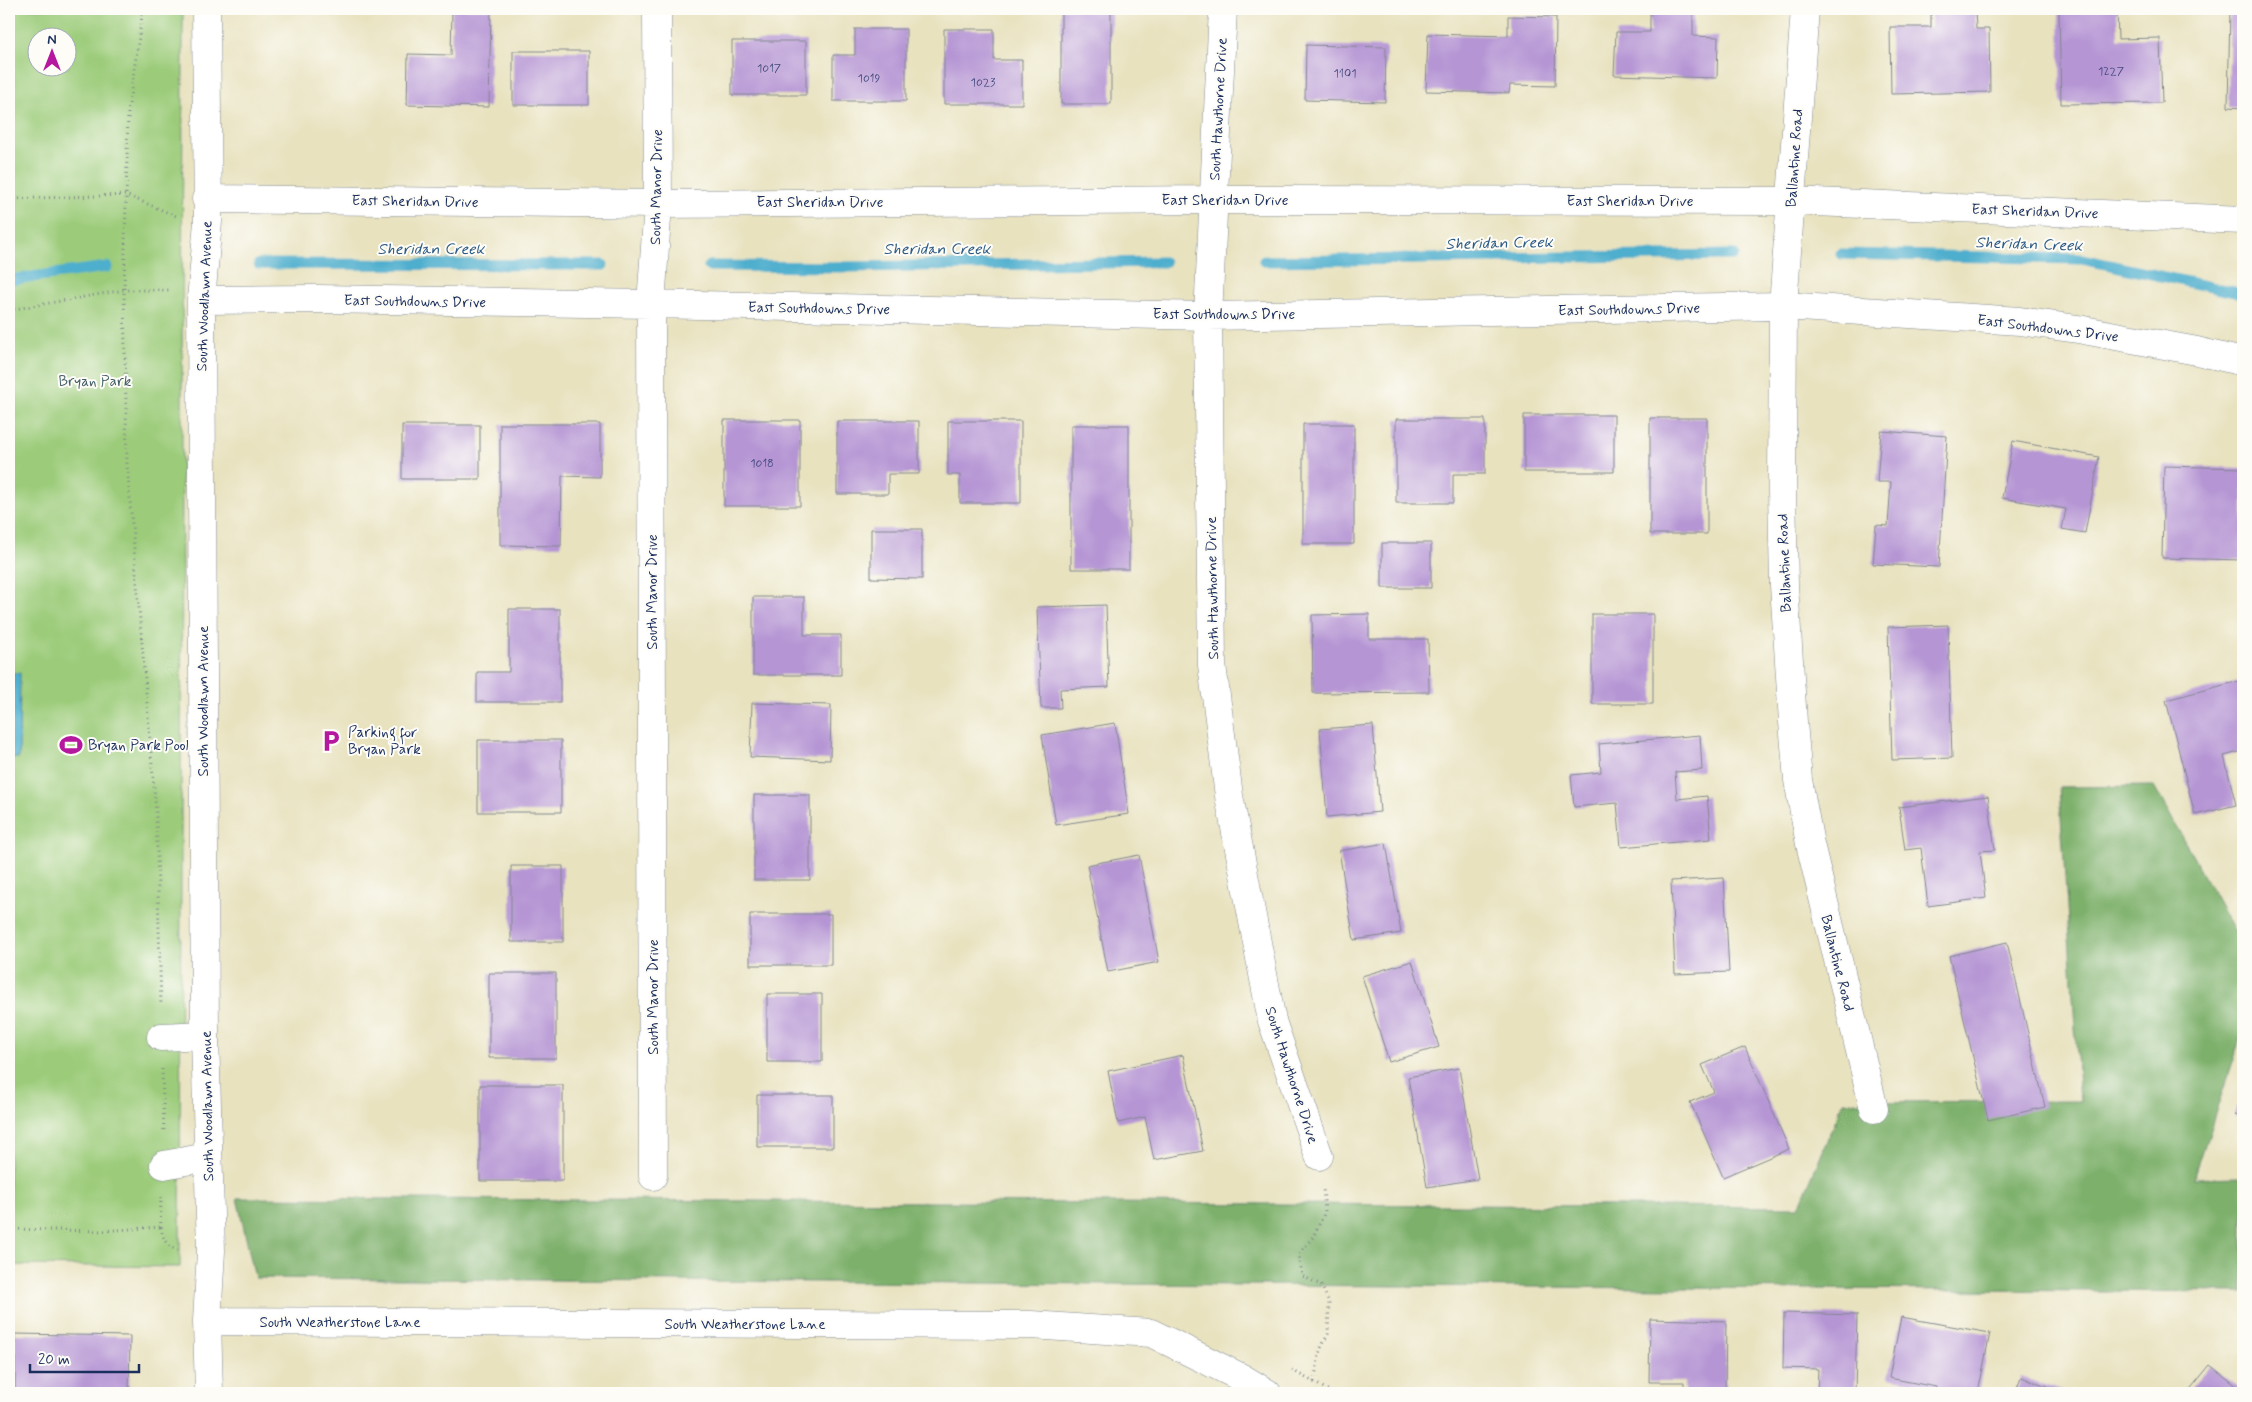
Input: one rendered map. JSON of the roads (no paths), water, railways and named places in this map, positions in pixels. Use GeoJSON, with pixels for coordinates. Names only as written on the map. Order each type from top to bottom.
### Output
{"type":"FeatureCollection","features":[{"type":"Feature","properties":{"kind":"street","name":"South Woodlawn Avenue"},"geometry":{"type":"LineString","coordinates":[[206,9],[207,211],[201,300],[205,1035],[211,1250],[207,1322],[209,1393]]}},
{"type":"Feature","properties":{"kind":"street","name":"South Manor Drive"},"geometry":{"type":"LineString","coordinates":[[653,1176],[651,304],[658,204],[657,9]]}},
{"type":"Feature","properties":{"kind":"street","name":"South Hawthorne Drive"},"geometry":{"type":"LineString","coordinates":[[1223,9],[1208,316],[1212,665],[1227,778],[1272,1021],[1319,1156]]}},
{"type":"Feature","properties":{"kind":"street","name":"Ballantine Road"},"geometry":{"type":"LineString","coordinates":[[1805,9],[1783,306],[1782,490],[1784,585],[1798,780],[1823,902],[1874,1109]]}},
{"type":"Feature","properties":{"kind":"street","name":"East Sheridan Drive"},"geometry":{"type":"LineString","coordinates":[[207,211],[658,204],[1213,200],[1791,201],[2243,220]]}},
{"type":"Feature","properties":{"kind":"street","name":"East Southdowns Drive"},"geometry":{"type":"LineString","coordinates":[[201,300],[318,299],[651,304],[1208,316],[1783,306],[2020,321],[2078,329],[2197,351],[2243,362]]}},
{"type":"Feature","properties":{"kind":"street"},"geometry":{"type":"LineString","coordinates":[[162,1037],[205,1035]]}},
{"type":"Feature","properties":{"kind":"street"},"geometry":{"type":"LineString","coordinates":[[164,1165],[207,1157]]}},
{"type":"Feature","properties":{"kind":"street","name":"South Weatherstone Lane"},"geometry":{"type":"LineString","coordinates":[[207,1322],[1021,1325],[1151,1333],[1242,1378],[1267,1393]]}},
{"type":"Feature","properties":{"kind":"water"},"geometry":{"type":"Polygon","coordinates":[[[9,673],[20,673],[19,758],[9,758],[9,673]]]}},
{"type":"Feature","properties":{"kind":"waterway","name":"Sheridan Creek"},"geometry":{"type":"LineString","coordinates":[[1841,254],[2082,259],[2243,294]]}},
{"type":"Feature","properties":{"kind":"waterway","name":"Sheridan Creek"},"geometry":{"type":"LineString","coordinates":[[1264,261],[1734,255]]}},
{"type":"Feature","properties":{"kind":"waterway","name":"Sheridan Creek"},"geometry":{"type":"LineString","coordinates":[[709,266],[849,267],[1164,262]]}},
{"type":"Feature","properties":{"kind":"waterway","name":"Sheridan Creek"},"geometry":{"type":"LineString","coordinates":[[259,264],[603,265]]}},
{"type":"Feature","properties":{"kind":"waterway","name":"Sheridan Creek"},"geometry":{"type":"LineString","coordinates":[[9,280],[107,267]]}},
{"type":"Feature","properties":{"kind":"place","name":"Parking for Bryan Park"},"geometry":{"type":"Point","coordinates":[331,741]}},
{"type":"Feature","properties":{"kind":"place","name":"Bryan Park Pool"},"geometry":{"type":"Point","coordinates":[71,745]}},
{"type":"Feature","properties":{"kind":"park label","name":"Bryan Park"},"geometry":{"type":"Point","coordinates":[95,381]}}]}
